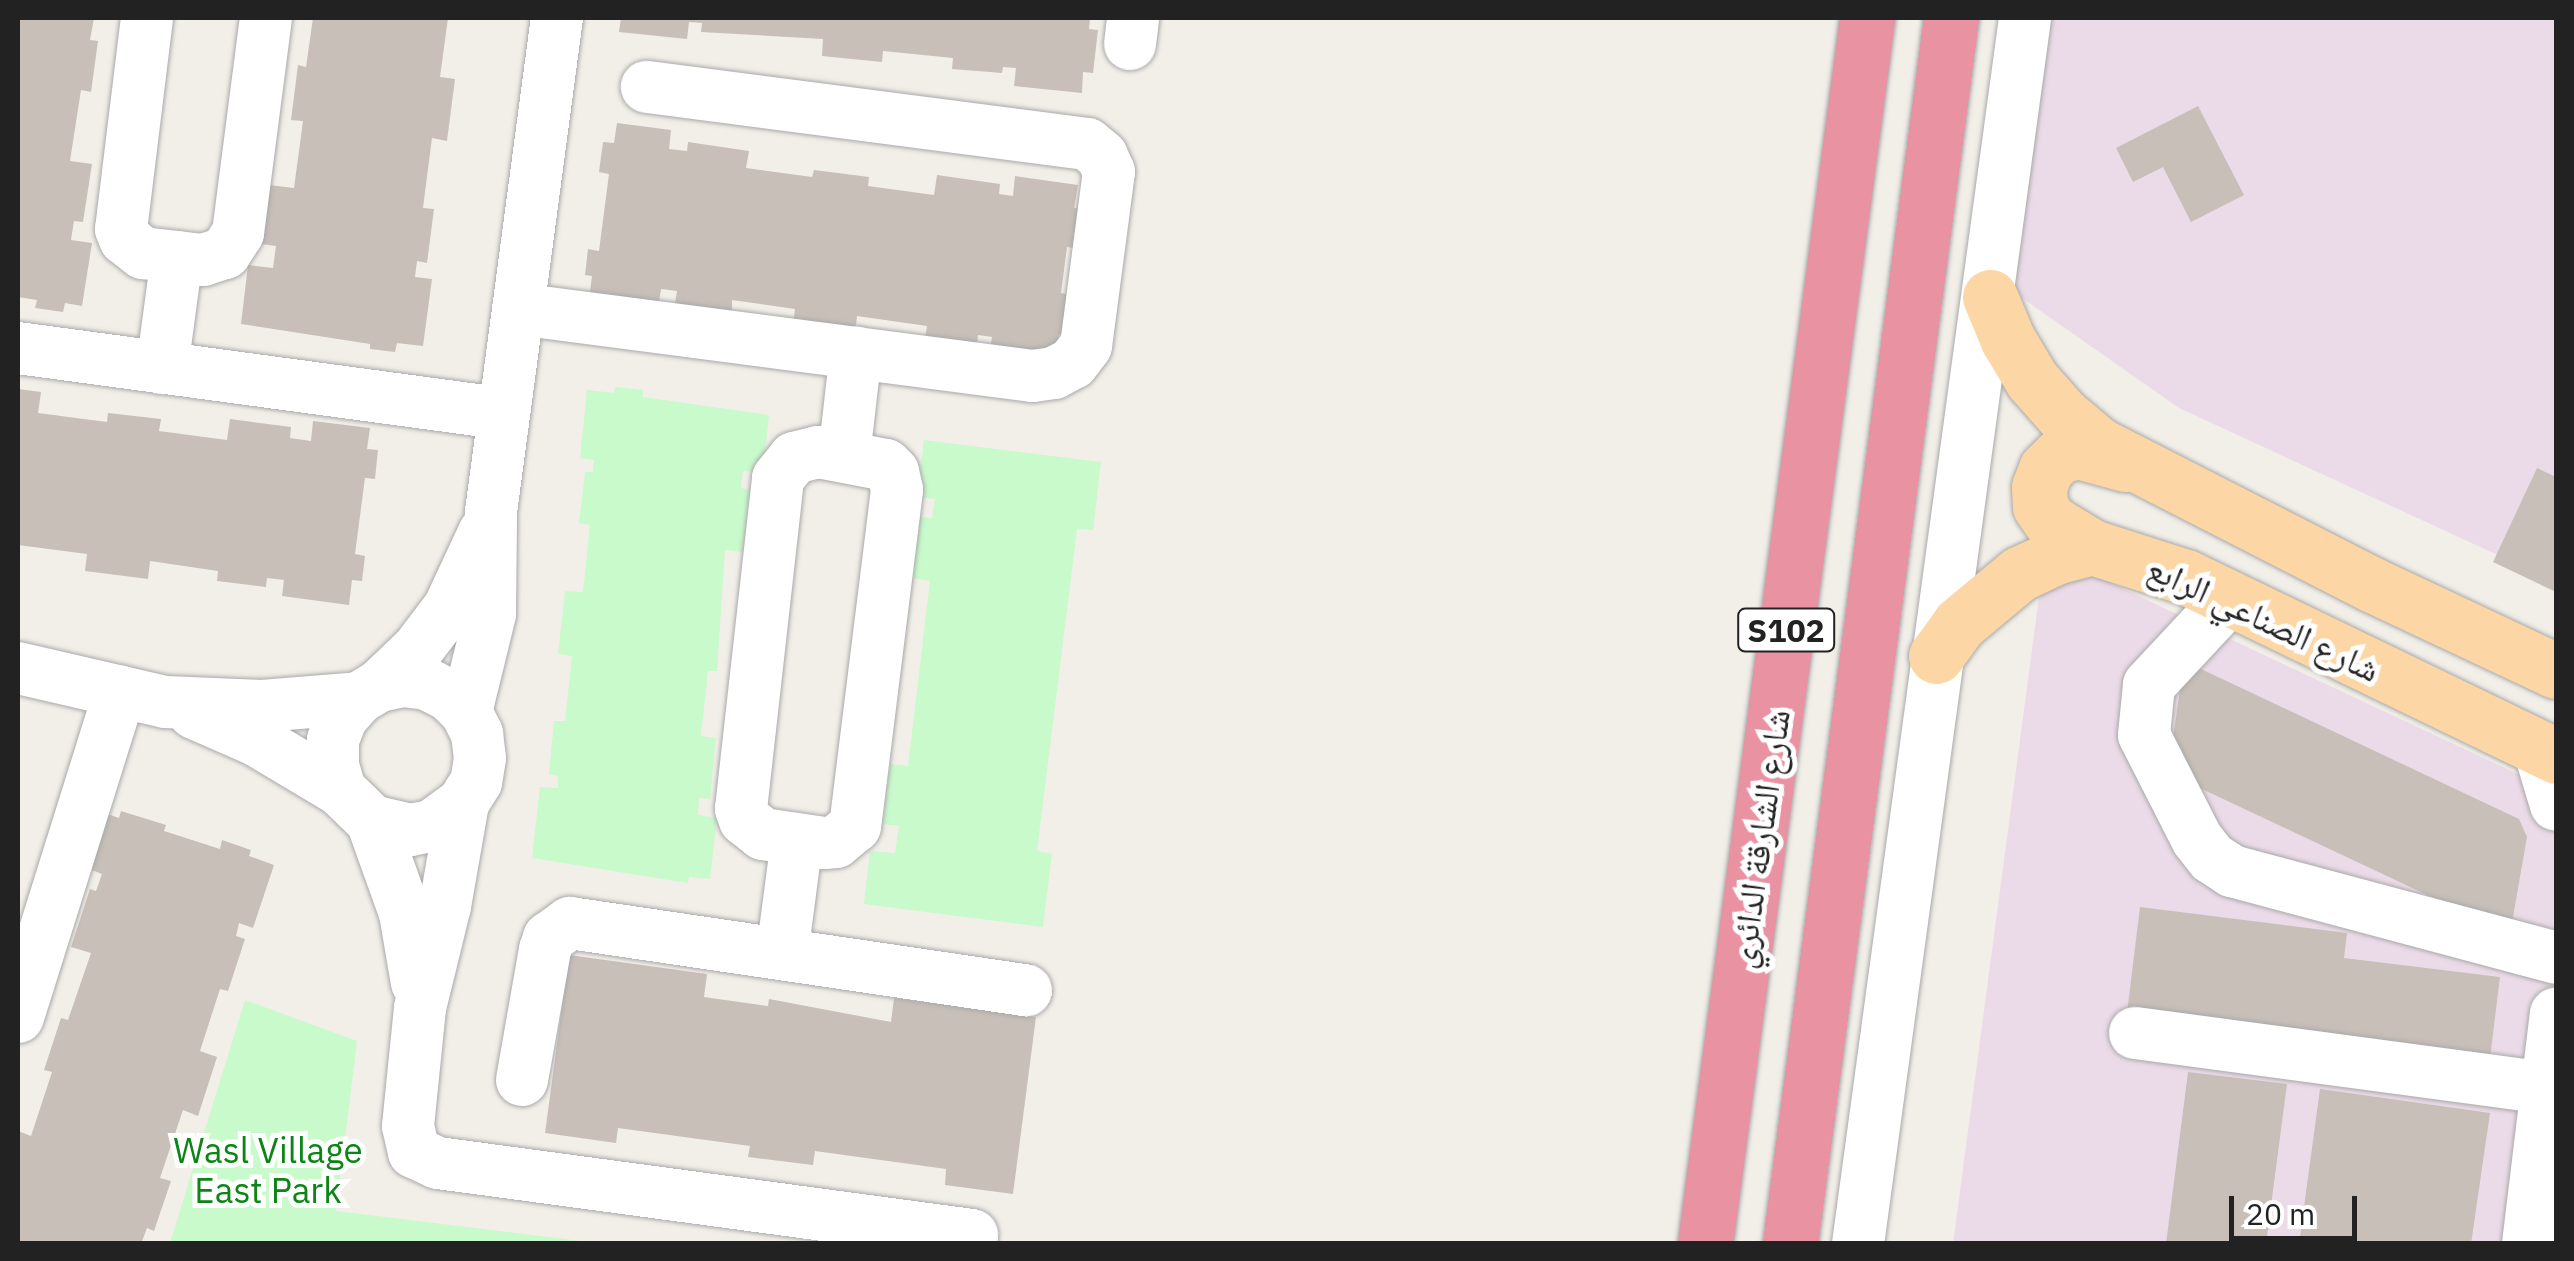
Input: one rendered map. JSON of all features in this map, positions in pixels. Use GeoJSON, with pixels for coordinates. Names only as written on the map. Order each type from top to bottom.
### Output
{"type":"FeatureCollection","features":[{"type":"Feature","properties":{"kind":"highway","name":"شارع الشارقة الدائري"},"geometry":{"type":"LineString","coordinates":[[1705,1244],[1867,18]]}},
{"type":"Feature","properties":{"kind":"highway","name":"S102"},"geometry":{"type":"LineString","coordinates":[[1790,1244],[1951,18]]}},
{"type":"Feature","properties":{"kind":"main road"},"geometry":{"type":"LineString","coordinates":[[1990,297],[2008,340],[2032,380],[2075,425],[2138,468],[2556,671]]}},
{"type":"Feature","properties":{"kind":"main road","name":"شارع الصناعي الرابع"},"geometry":{"type":"LineString","coordinates":[[2138,468],[2078,452],[2059,456],[2046,469],[2039,487],[2040,506],[2050,522],[2092,547],[2171,571],[2548,752]]}},
{"type":"Feature","properties":{"kind":"main road"},"geometry":{"type":"LineString","coordinates":[[1936,656],[1959,624],[2019,574],[2055,557],[2092,547]]}},
{"type":"Feature","properties":{"kind":"street"},"geometry":{"type":"LineString","coordinates":[[147,18],[122,229],[125,239],[143,253],[214,259],[233,244],[266,18]]}},
{"type":"Feature","properties":{"kind":"street"},"geometry":{"type":"LineString","coordinates":[[466,712],[490,614],[491,512],[557,18]]}},
{"type":"Feature","properties":{"kind":"street"},"geometry":{"type":"LineString","coordinates":[[1858,1244],[2025,18]]}},
{"type":"Feature","properties":{"kind":"street"},"geometry":{"type":"LineString","coordinates":[[518,310],[1033,376],[1054,374],[1073,363],[1086,346],[1109,191],[1109,172],[1102,156],[1087,144],[646,87]]}},
{"type":"Feature","properties":{"kind":"street"},"geometry":{"type":"LineString","coordinates":[[162,368],[176,256]]}},
{"type":"Feature","properties":{"kind":"street"},"geometry":{"type":"LineString","coordinates":[[18,348],[504,414]]}},
{"type":"Feature","properties":{"kind":"street"},"geometry":{"type":"LineString","coordinates":[[844,456],[856,353]]}},
{"type":"Feature","properties":{"kind":"street"},"geometry":{"type":"LineString","coordinates":[[806,453],[886,465],[898,490],[855,826],[836,842],[797,840],[753,828],[741,809],[778,478],[784,466],[806,453]]}},
{"type":"Feature","properties":{"kind":"street"},"geometry":{"type":"LineString","coordinates":[[420,1008],[405,913],[356,806],[333,766],[333,740],[342,718],[416,650],[448,608],[474,562],[491,512]]}},
{"type":"Feature","properties":{"kind":"street"},"geometry":{"type":"LineString","coordinates":[[2230,598],[2149,685],[2144,734],[2197,839],[2212,858],[2232,871],[2556,958]]}},
{"type":"Feature","properties":{"kind":"street"},"geometry":{"type":"LineString","coordinates":[[18,668],[142,697],[256,740],[391,828],[431,826],[464,803]]}},
{"type":"Feature","properties":{"kind":"street"},"geometry":{"type":"LineString","coordinates":[[142,697],[262,706],[369,692],[403,681],[427,684],[449,695],[466,712],[477,734],[480,758],[476,782],[464,803],[420,1008],[408,1140],[425,1161],[972,1235]]}},
{"type":"Feature","properties":{"kind":"street"},"geometry":{"type":"LineString","coordinates":[[18,1016],[142,697]]}},
{"type":"Feature","properties":{"kind":"street"},"geometry":{"type":"LineString","coordinates":[[2548,752],[2556,805]]}},
{"type":"Feature","properties":{"kind":"street"},"geometry":{"type":"LineString","coordinates":[[782,954],[797,840]]}},
{"type":"Feature","properties":{"kind":"street"},"geometry":{"type":"LineString","coordinates":[[522,1080],[546,950],[558,928],[582,924],[1026,990]]}},
{"type":"Feature","properties":{"kind":"street"},"geometry":{"type":"LineString","coordinates":[[2528,1244],[2556,1014]]}},
{"type":"Feature","properties":{"kind":"street"},"geometry":{"type":"LineString","coordinates":[[2136,1032],[2547,1088]]}},
{"type":"Feature","properties":{"kind":"shaded area"},"geometry":{"type":"Polygon","coordinates":[[[2035,18],[2556,18],[2556,582],[2179,408],[1995,279],[2035,18]]]}},
{"type":"Feature","properties":{"kind":"shaded area"},"geometry":{"type":"Polygon","coordinates":[[[2045,552],[2556,792],[2556,1243],[1953,1244],[2045,552]]]}},
{"type":"Feature","properties":{"kind":"green space"},"geometry":{"type":"Polygon","coordinates":[[[615,387],[643,390],[643,397],[769,415],[763,472],[743,471],[741,488],[750,490],[743,552],[725,550],[717,671],[708,671],[701,736],[716,738],[710,799],[699,798],[698,815],[717,818],[710,879],[689,877],[688,883],[532,858],[540,787],[558,788],[558,776],[549,774],[554,721],[565,721],[572,656],[558,654],[565,591],[583,592],[590,525],[579,523],[585,472],[593,472],[594,460],[580,458],[587,390],[614,393],[615,387]]]}},
{"type":"Feature","properties":{"kind":"green space"},"geometry":{"type":"Polygon","coordinates":[[[924,440],[1101,462],[1093,530],[1077,529],[1037,851],[1052,854],[1043,927],[864,904],[870,851],[895,853],[899,826],[883,824],[890,764],[908,766],[930,581],[912,578],[919,517],[932,518],[935,499],[917,497],[924,440]]]}},
{"type":"Feature","properties":{"kind":"green space","name":"Wasl Village East Park"},"geometry":{"type":"Polygon","coordinates":[[[245,1000],[357,1041],[336,1211],[597,1243],[170,1243],[245,1000]]]}},
{"type":"Feature","properties":{"kind":"building"},"geometry":{"type":"Polygon","coordinates":[[[18,18],[94,18],[90,40],[98,41],[91,92],[81,90],[70,161],[92,164],[83,222],[74,221],[71,240],[92,243],[82,306],[65,303],[63,312],[35,308],[37,300],[18,297],[18,18]]]}},
{"type":"Feature","properties":{"kind":"building"},"geometry":{"type":"Polygon","coordinates":[[[313,18],[448,18],[440,77],[455,79],[447,141],[432,138],[423,208],[434,209],[427,263],[417,261],[415,277],[432,279],[423,346],[397,343],[395,352],[370,349],[370,344],[241,324],[248,265],[273,268],[276,246],[261,244],[269,185],[294,188],[303,121],[291,120],[298,65],[306,67],[313,18]]]}},
{"type":"Feature","properties":{"kind":"building"},"geometry":{"type":"Polygon","coordinates":[[[621,18],[1090,18],[1089,29],[1098,30],[1093,73],[1083,72],[1082,93],[1014,86],[1016,68],[1003,67],[1002,73],[952,69],[953,58],[883,51],[882,62],[822,56],[823,39],[701,32],[702,23],[689,22],[687,39],[619,32],[621,18]]]}},
{"type":"Feature","properties":{"kind":"building"},"geometry":{"type":"Polygon","coordinates":[[[2198,106],[2244,195],[2191,222],[2163,167],[2133,182],[2116,148],[2198,106]]]}},
{"type":"Feature","properties":{"kind":"building"},"geometry":{"type":"Polygon","coordinates":[[[617,123],[671,130],[669,149],[687,151],[688,142],[749,151],[746,168],[812,177],[814,170],[869,177],[868,186],[934,195],[937,175],[1000,184],[999,194],[1013,196],[1015,176],[1078,185],[1074,208],[1085,209],[1080,249],[1067,247],[1061,293],[1072,295],[1067,335],[1059,334],[1055,364],[989,355],[992,337],[978,335],[977,346],[925,339],[927,326],[857,316],[855,334],[793,325],[795,309],[732,300],[732,311],[675,303],[677,291],[661,289],[658,309],[589,300],[592,276],[585,275],[588,249],[599,251],[609,174],[599,172],[603,142],[614,143],[617,123]]]}},
{"type":"Feature","properties":{"kind":"building"},"geometry":{"type":"Polygon","coordinates":[[[18,389],[41,392],[38,413],[107,422],[108,413],[161,419],[159,431],[227,440],[230,419],[291,427],[290,438],[311,441],[313,421],[370,428],[367,449],[378,450],[375,479],[365,478],[355,554],[365,556],[362,581],[352,580],[349,605],[282,596],[284,580],[267,578],[266,587],[217,581],[218,571],[150,561],[148,579],[85,571],[87,554],[18,545],[18,389]]]}},
{"type":"Feature","properties":{"kind":"building"},"geometry":{"type":"Polygon","coordinates":[[[2537,468],[2556,477],[2556,592],[2493,562],[2537,468]]]}},
{"type":"Feature","properties":{"kind":"building"},"geometry":{"type":"Polygon","coordinates":[[[2184,661],[2519,819],[2527,837],[2510,934],[2168,773],[2184,661]]]}},
{"type":"Feature","properties":{"kind":"building"},"geometry":{"type":"Polygon","coordinates":[[[99,811],[119,818],[121,811],[166,825],[164,831],[220,849],[222,840],[251,850],[249,856],[274,865],[253,928],[239,923],[236,936],[245,939],[228,991],[220,989],[200,1051],[217,1057],[198,1116],[183,1110],[160,1178],[171,1181],[154,1231],[147,1228],[141,1244],[18,1244],[18,1131],[31,1136],[52,1072],[44,1070],[61,1018],[68,1020],[91,953],[71,947],[90,889],[96,891],[102,874],[89,869],[99,811]]]}},
{"type":"Feature","properties":{"kind":"building"},"geometry":{"type":"Polygon","coordinates":[[[2140,907],[2347,933],[2344,958],[2500,977],[2489,1066],[2126,1021],[2140,907]]]}},
{"type":"Feature","properties":{"kind":"building"},"geometry":{"type":"Polygon","coordinates":[[[569,955],[707,974],[704,997],[768,1006],[769,999],[891,1022],[894,998],[1036,1017],[1013,1194],[945,1185],[946,1169],[815,1151],[813,1165],[748,1157],[750,1146],[618,1128],[616,1143],[545,1133],[569,955]]]}},
{"type":"Feature","properties":{"kind":"building"},"geometry":{"type":"Polygon","coordinates":[[[2188,1072],[2287,1084],[2266,1244],[2166,1244],[2188,1072]]]}},
{"type":"Feature","properties":{"kind":"building"},"geometry":{"type":"Polygon","coordinates":[[[2320,1089],[2490,1113],[2471,1244],[2299,1244],[2320,1089]]]}}]}
